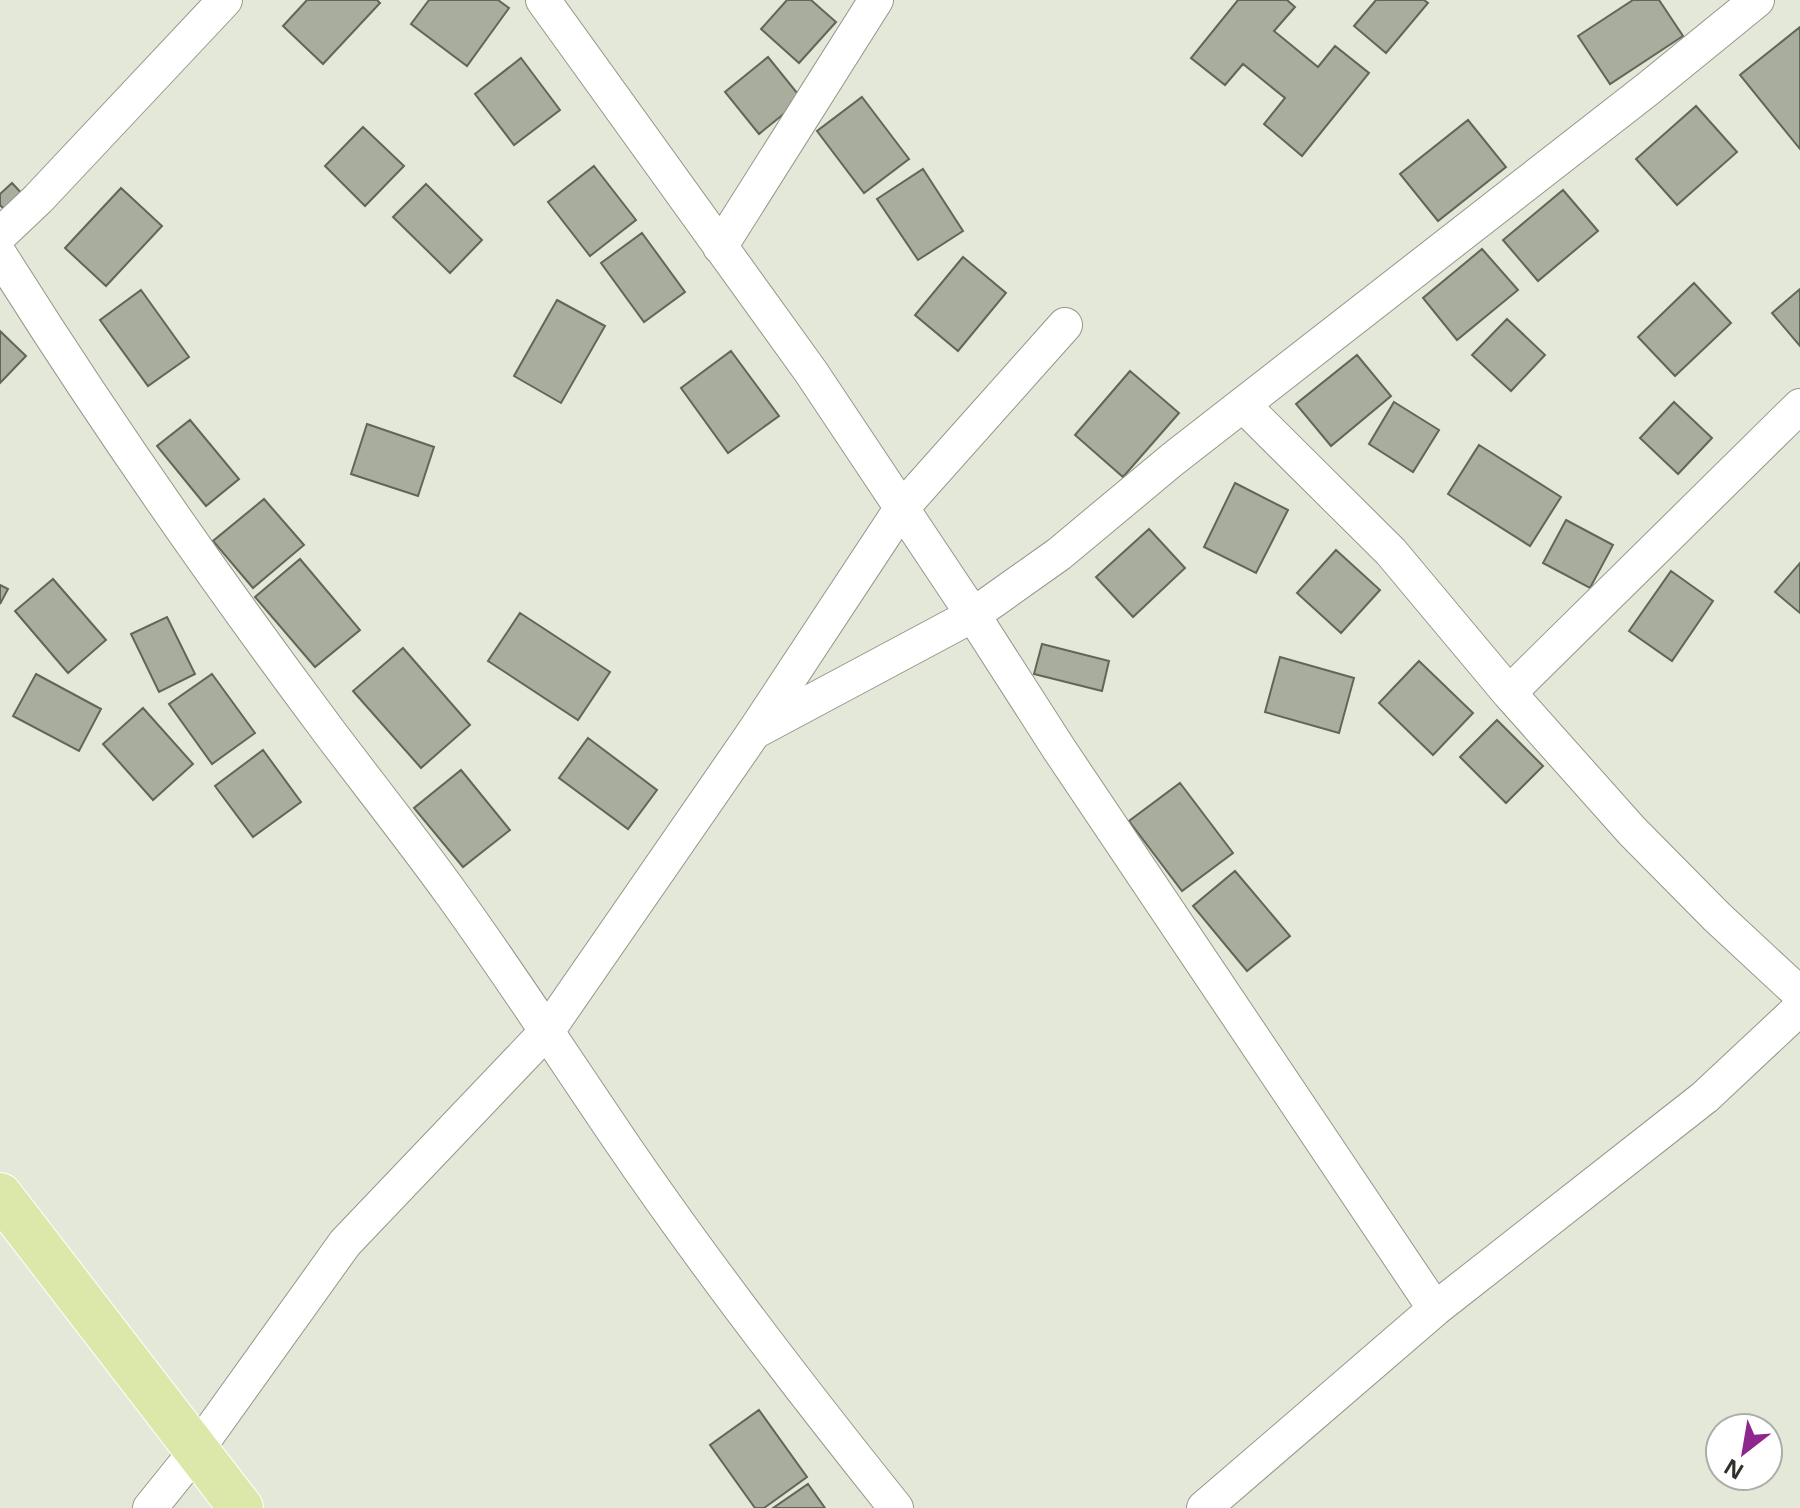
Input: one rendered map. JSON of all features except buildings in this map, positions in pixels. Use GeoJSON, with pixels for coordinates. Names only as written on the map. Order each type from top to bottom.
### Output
{"type":"FeatureCollection","features":[{"type":"Feature","properties":{"kind":"main road"},"geometry":{"type":"LineString","coordinates":[[0,1195],[241,1508]]}},
{"type":"Feature","properties":{"kind":"street"},"geometry":{"type":"LineString","coordinates":[[0,235],[38,199],[225,0]]}},
{"type":"Feature","properties":{"kind":"street"},"geometry":{"type":"LineString","coordinates":[[543,0],[811,372],[1059,749],[1435,1309]]}},
{"type":"Feature","properties":{"kind":"street"},"geometry":{"type":"LineString","coordinates":[[720,247],[876,0]]}},
{"type":"Feature","properties":{"kind":"street"},"geometry":{"type":"LineString","coordinates":[[754,732],[973,615],[1059,554],[1173,459],[1649,88],[1757,0]]}},
{"type":"Feature","properties":{"kind":"street"},"geometry":{"type":"LineString","coordinates":[[0,255],[76,377],[145,477],[321,721],[439,876],[548,1030],[617,1137],[700,1252],[817,1409],[896,1508]]}},
{"type":"Feature","properties":{"kind":"street"},"geometry":{"type":"LineString","coordinates":[[150,1508],[196,1451],[345,1243],[548,1030],[754,732],[901,509],[1065,325]]}},
{"type":"Feature","properties":{"kind":"street"},"geometry":{"type":"LineString","coordinates":[[1243,405],[1391,552],[1509,693],[1632,831],[1717,917],[1800,994]]}},
{"type":"Feature","properties":{"kind":"street"},"geometry":{"type":"LineString","coordinates":[[1509,693],[1800,406]]}},
{"type":"Feature","properties":{"kind":"street"},"geometry":{"type":"LineString","coordinates":[[1204,1508],[1435,1309],[1705,1097],[1800,1008]]}}]}
